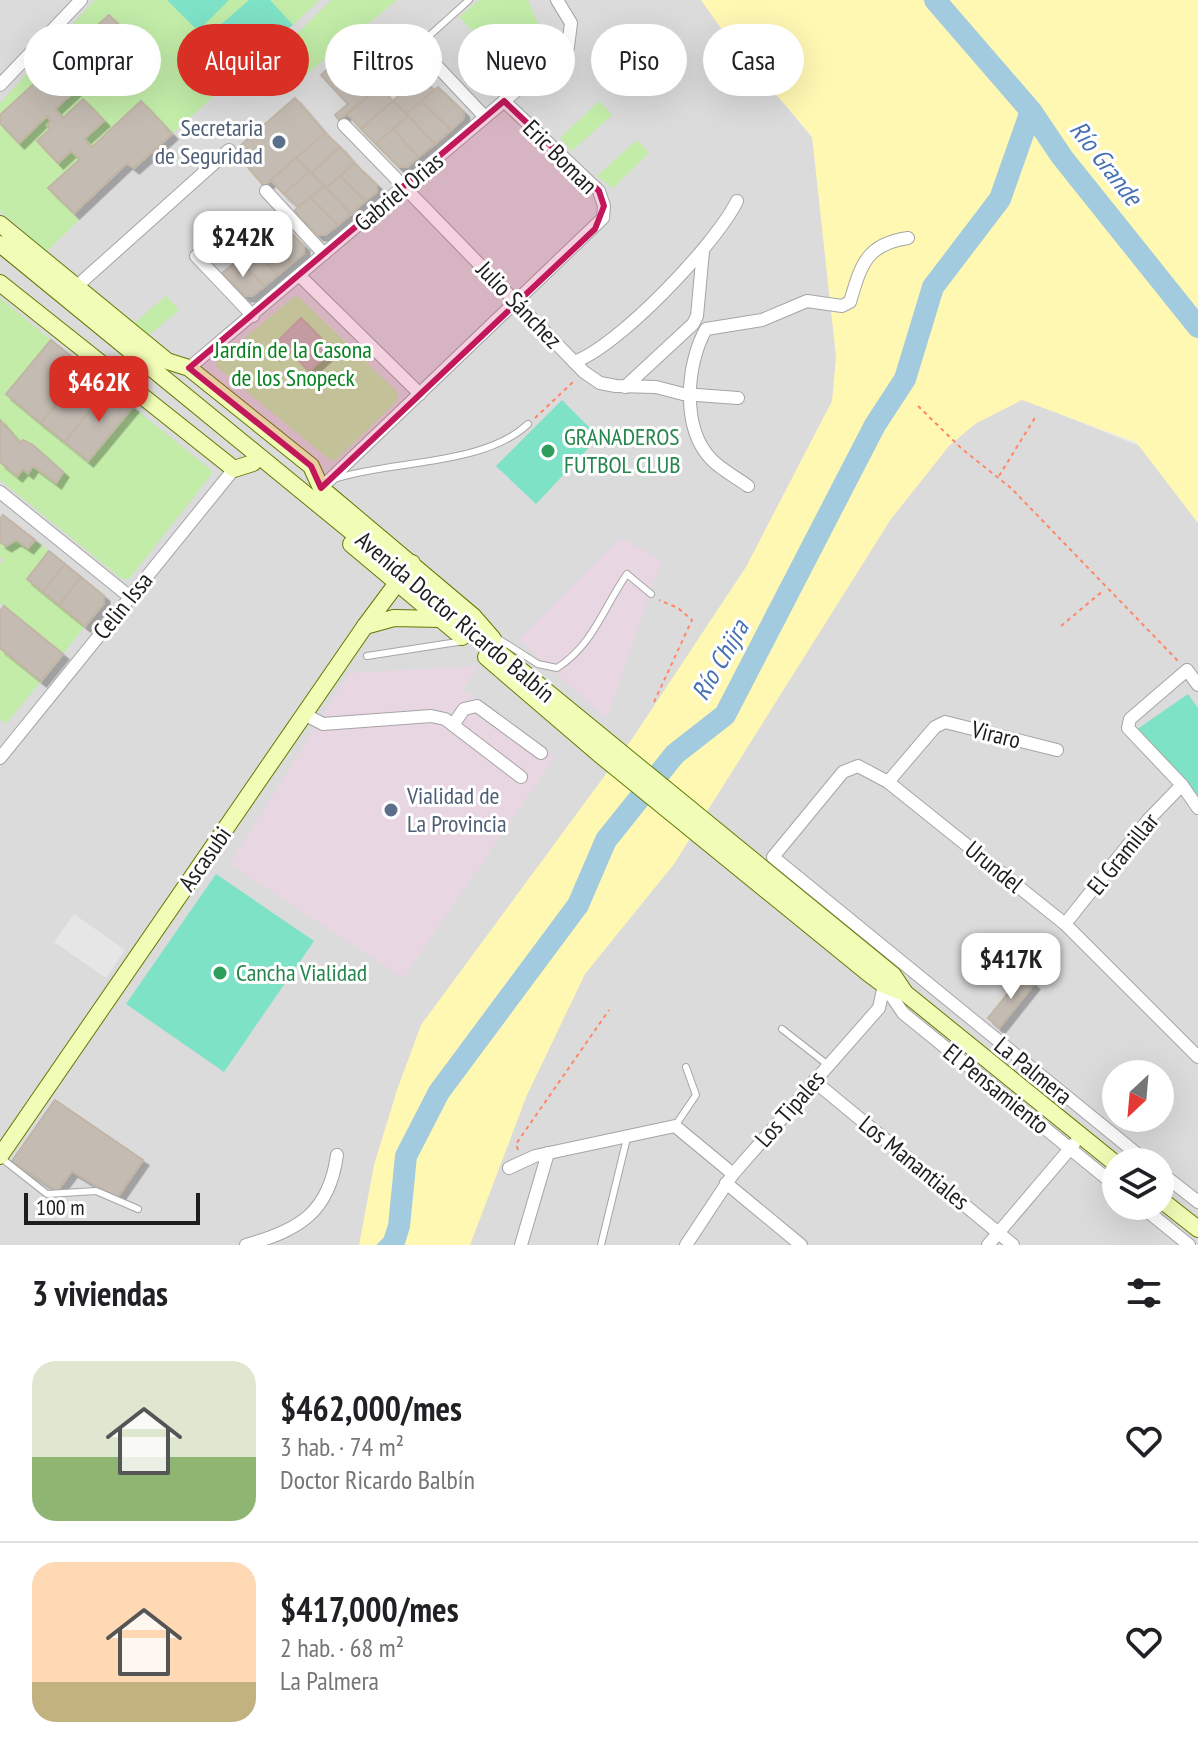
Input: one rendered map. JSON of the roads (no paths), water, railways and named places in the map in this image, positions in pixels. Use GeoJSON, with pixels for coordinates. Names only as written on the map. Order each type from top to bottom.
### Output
{"type":"FeatureCollection","features":[{"type":"Feature","properties":{"kind":"main road"},"geometry":{"type":"LineString","coordinates":[[0,224],[167,361],[189,368],[311,466],[404,573],[488,632],[501,655]]}},
{"type":"Feature","properties":{"kind":"main road","name":"Avenida Doctor Ricardo Balbín"},"geometry":{"type":"LineString","coordinates":[[0,244],[404,573],[501,655],[603,748]]}},
{"type":"Feature","properties":{"kind":"main road","name":"Avenida Doctor Ricardo Balbín"},"geometry":{"type":"LineString","coordinates":[[0,258],[253,463],[404,573],[441,619],[603,748],[762,867],[888,980],[980,1053],[1076,1142],[1102,1156]]}},
{"type":"Feature","properties":{"kind":"main road"},"geometry":{"type":"LineString","coordinates":[[0,283],[234,469],[253,463]]}},
{"type":"Feature","properties":{"kind":"main road","name":"Ascasubi"},"geometry":{"type":"LineString","coordinates":[[0,1156],[404,573]]}},
{"type":"Feature","properties":{"kind":"main road"},"geometry":{"type":"LineString","coordinates":[[365,626],[394,618],[441,619]]}},
{"type":"Feature","properties":{"kind":"main road"},"geometry":{"type":"LineString","coordinates":[[1174,1210],[1193,1225]]}},
{"type":"Feature","properties":{"kind":"street"},"geometry":{"type":"LineString","coordinates":[[0,85],[81,0]]}},
{"type":"Feature","properties":{"kind":"street","name":"Gabriel Orias"},"geometry":{"type":"LineString","coordinates":[[189,368],[568,47],[571,23],[557,0]]}},
{"type":"Feature","properties":{"kind":"street","name":"Eric Boman"},"geometry":{"type":"LineString","coordinates":[[442,71],[485,117]]}},
{"type":"Feature","properties":{"kind":"street","name":"Eric Boman"},"geometry":{"type":"LineString","coordinates":[[504,101],[599,191],[604,206],[603,218],[515,301]]}},
{"type":"Feature","properties":{"kind":"street","name":"Julio Sánchez"},"geometry":{"type":"LineString","coordinates":[[344,125],[584,372],[600,383],[738,398]]}},
{"type":"Feature","properties":{"kind":"street"},"geometry":{"type":"LineString","coordinates":[[77,286],[229,150]]}},
{"type":"Feature","properties":{"kind":"street"},"geometry":{"type":"LineString","coordinates":[[266,191],[324,254]]}},
{"type":"Feature","properties":{"kind":"street"},"geometry":{"type":"LineString","coordinates":[[574,362],[609,343],[703,251],[737,201]]}},
{"type":"Feature","properties":{"kind":"street"},"geometry":{"type":"LineString","coordinates":[[693,324],[706,329],[762,320],[807,301],[842,306],[850,302],[869,253],[887,241],[908,238]]}},
{"type":"Feature","properties":{"kind":"street"},"geometry":{"type":"LineString","coordinates":[[625,387],[693,324],[697,316],[703,251]]}},
{"type":"Feature","properties":{"kind":"street"},"geometry":{"type":"LineString","coordinates":[[196,256],[253,316]]}},
{"type":"Feature","properties":{"kind":"street"},"geometry":{"type":"LineString","coordinates":[[300,276],[420,394]]}},
{"type":"Feature","properties":{"kind":"street"},"geometry":{"type":"LineString","coordinates":[[324,484],[515,301]]}},
{"type":"Feature","properties":{"kind":"street"},"geometry":{"type":"LineString","coordinates":[[706,329],[699,341],[691,376],[692,424],[713,461],[748,486]]}},
{"type":"Feature","properties":{"kind":"street","name":"Celin Issa"},"geometry":{"type":"LineString","coordinates":[[0,758],[234,469]]}},
{"type":"Feature","properties":{"kind":"street"},"geometry":{"type":"LineString","coordinates":[[0,492],[130,597]]}},
{"type":"Feature","properties":{"kind":"street"},"geometry":{"type":"LineString","coordinates":[[1198,685],[1187,670],[1130,719],[1128,728],[1182,785],[1198,808]]}},
{"type":"Feature","properties":{"kind":"street"},"geometry":{"type":"LineString","coordinates":[[453,725],[464,709],[477,706],[541,753]]}},
{"type":"Feature","properties":{"kind":"street"},"geometry":{"type":"LineString","coordinates":[[304,714],[323,724],[431,716],[453,725],[521,777]]}},
{"type":"Feature","properties":{"kind":"street","name":"Viraro"},"geometry":{"type":"LineString","coordinates":[[888,782],[935,727],[945,722],[1057,750]]}},
{"type":"Feature","properties":{"kind":"street","name":"Urundel"},"geometry":{"type":"LineString","coordinates":[[762,867],[843,772],[858,766],[888,782],[1065,924],[1198,1057]]}},
{"type":"Feature","properties":{"kind":"street","name":"El Gramillar"},"geometry":{"type":"LineString","coordinates":[[1065,924],[1148,820],[1182,785]]}},
{"type":"Feature","properties":{"kind":"street","name":"La Palmera"},"geometry":{"type":"LineString","coordinates":[[762,867],[992,1038],[1130,1148]]}},
{"type":"Feature","properties":{"kind":"street","name":"Los Tipales"},"geometry":{"type":"LineString","coordinates":[[686,1245],[730,1178],[879,1008],[888,980]]}},
{"type":"Feature","properties":{"kind":"street","name":"El Pensamiento"},"geometry":{"type":"LineString","coordinates":[[888,980],[903,1013],[1076,1142],[1102,1171]]}},
{"type":"Feature","properties":{"kind":"street"},"geometry":{"type":"LineString","coordinates":[[980,1053],[992,1038]]}},
{"type":"Feature","properties":{"kind":"street","name":"Los Manantiales"},"geometry":{"type":"LineString","coordinates":[[814,1081],[1013,1245]]}},
{"type":"Feature","properties":{"kind":"street"},"geometry":{"type":"LineString","coordinates":[[515,1166],[548,1153],[675,1126],[801,1245]]}},
{"type":"Feature","properties":{"kind":"street"},"geometry":{"type":"LineString","coordinates":[[988,1245],[1076,1142]]}},
{"type":"Feature","properties":{"kind":"street"},"geometry":{"type":"LineString","coordinates":[[521,1245],[548,1153]]}},
{"type":"Feature","properties":{"kind":"street"},"geometry":{"type":"LineString","coordinates":[[246,1245],[285,1234],[311,1217],[328,1188],[337,1155]]}},
{"type":"Feature","properties":{"kind":"street"},"geometry":{"type":"LineString","coordinates":[[1174,1186],[1198,1202]]}},
{"type":"Feature","properties":{"kind":"street"},"geometry":{"type":"LineString","coordinates":[[1155,1220],[1177,1241],[1189,1245]]}},
{"type":"Feature","properties":{"kind":"street"},"geometry":{"type":"LineString","coordinates":[[1177,1241],[1193,1225]]}},
{"type":"Feature","properties":{"kind":"lane"},"geometry":{"type":"LineString","coordinates":[[442,25],[469,0]]}},
{"type":"Feature","properties":{"kind":"lane"},"geometry":{"type":"LineString","coordinates":[[324,484],[387,465],[435,460],[497,443],[516,436],[528,424]]}},
{"type":"Feature","properties":{"kind":"lane"},"geometry":{"type":"LineString","coordinates":[[488,632],[538,664],[557,668],[577,655],[598,629],[627,574],[651,594]]}},
{"type":"Feature","properties":{"kind":"lane"},"geometry":{"type":"LineString","coordinates":[[367,656],[467,640]]}},
{"type":"Feature","properties":{"kind":"lane"},"geometry":{"type":"LineString","coordinates":[[782,1029],[828,1065]]}},
{"type":"Feature","properties":{"kind":"lane"},"geometry":{"type":"LineString","coordinates":[[675,1126],[696,1095],[686,1067]]}},
{"type":"Feature","properties":{"kind":"lane"},"geometry":{"type":"LineString","coordinates":[[601,1245],[628,1134]]}},
{"type":"Feature","properties":{"kind":"lane"},"geometry":{"type":"LineString","coordinates":[[0,1156],[47,1194],[96,1191],[138,1209]]}},
{"type":"Feature","properties":{"kind":"waterway","name":"Río Grande"},"geometry":{"type":"LineString","coordinates":[[935,0],[1031,111],[1062,157],[1198,327]]}},
{"type":"Feature","properties":{"kind":"waterway","name":"Río Chijra"},"geometry":{"type":"LineString","coordinates":[[393,1245],[399,1226],[406,1156],[439,1092],[578,905],[606,840],[675,754],[725,715],[875,425],[905,379],[933,287],[1000,199],[1031,111]]}},
{"type":"Feature","properties":{"kind":"waterway"},"geometry":{"type":"LineString","coordinates":[[379,1245],[399,1226]]}},
{"type":"Feature","properties":{"kind":"place","name":"Secretaria de Seguridad"},"geometry":{"type":"Point","coordinates":[279,142]}},
{"type":"Feature","properties":{"kind":"place","name":"GRANADEROS FUTBOL CLUB"},"geometry":{"type":"Point","coordinates":[548,451]}},
{"type":"Feature","properties":{"kind":"place","name":"Vialidad de La Provincia"},"geometry":{"type":"Point","coordinates":[391,810]}},
{"type":"Feature","properties":{"kind":"place","name":"Cancha Vialidad"},"geometry":{"type":"Point","coordinates":[220,973]}},
{"type":"Feature","properties":{"kind":"park label","name":"Jardín de la Casona de los Snopeck"},"geometry":{"type":"Point","coordinates":[293,364]}}]}
